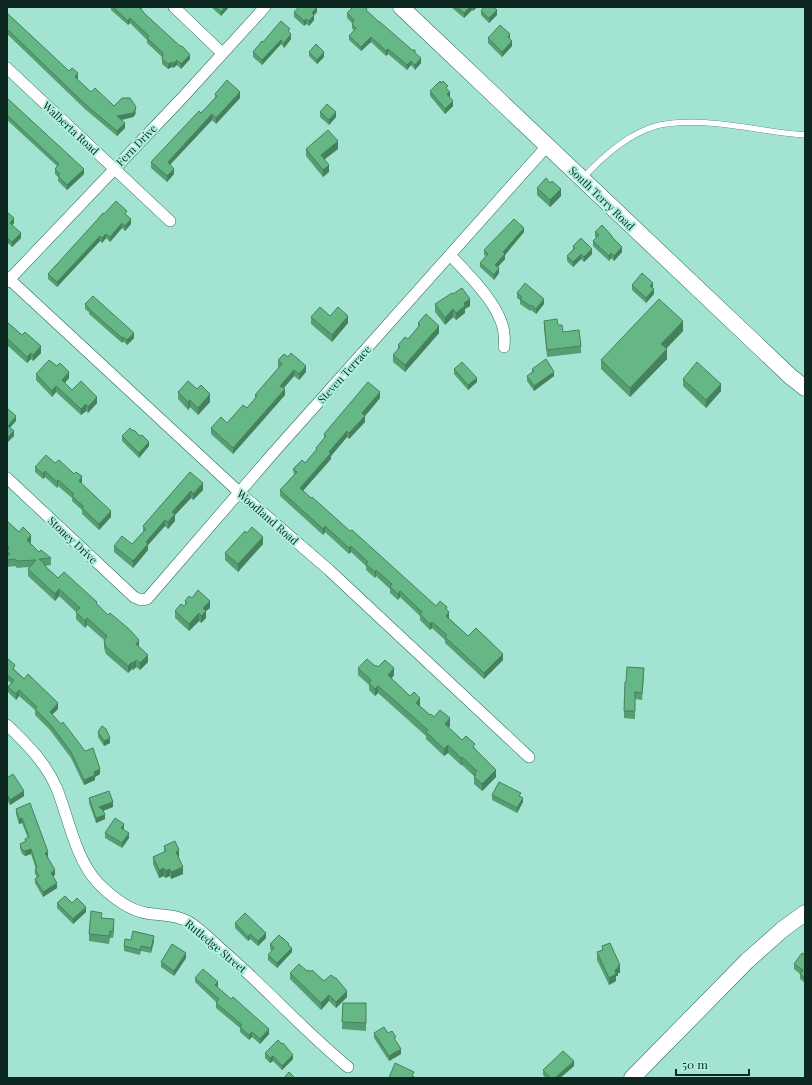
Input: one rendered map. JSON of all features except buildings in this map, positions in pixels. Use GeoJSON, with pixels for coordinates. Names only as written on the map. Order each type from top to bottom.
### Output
{"type":"FeatureCollection","features":[{"type":"Feature","properties":{"kind":"street"},"geometry":{"type":"LineString","coordinates":[[174,7],[222,54]]}},
{"type":"Feature","properties":{"kind":"street","name":"Fern Drive"},"geometry":{"type":"LineString","coordinates":[[8,280],[183,96],[265,7]]}},
{"type":"Feature","properties":{"kind":"street","name":"South Terry Road"},"geometry":{"type":"LineString","coordinates":[[401,7],[548,145],[669,263],[805,388]]}},
{"type":"Feature","properties":{"kind":"street","name":"Walberta Road"},"geometry":{"type":"LineString","coordinates":[[7,68],[170,221]]}},
{"type":"Feature","properties":{"kind":"street","name":"Steven Terrace"},"geometry":{"type":"LineString","coordinates":[[141,600],[147,599],[275,451],[548,145]]}},
{"type":"Feature","properties":{"kind":"street"},"geometry":{"type":"LineString","coordinates":[[450,255],[470,276],[493,305],[504,333],[504,347]]}},
{"type":"Feature","properties":{"kind":"street","name":"Woodland Road"},"geometry":{"type":"LineString","coordinates":[[8,280],[240,493],[329,570],[529,757]]}},
{"type":"Feature","properties":{"kind":"street","name":"Stoney Drive"},"geometry":{"type":"LineString","coordinates":[[7,478],[134,597],[141,600]]}},
{"type":"Feature","properties":{"kind":"street","name":"Rutledge Street"},"geometry":{"type":"LineString","coordinates":[[7,725],[38,756],[50,775],[57,789],[77,848],[89,871],[98,882],[117,899],[137,911],[177,917],[192,924],[237,963],[329,1051],[348,1067]]}},
{"type":"Feature","properties":{"kind":"street"},"geometry":{"type":"LineString","coordinates":[[632,1078],[747,961],[783,929],[805,914]]}},
{"type":"Feature","properties":{"kind":"lane"},"geometry":{"type":"LineString","coordinates":[[582,179],[613,150],[639,133],[657,125],[689,122],[805,135]]}}]}
